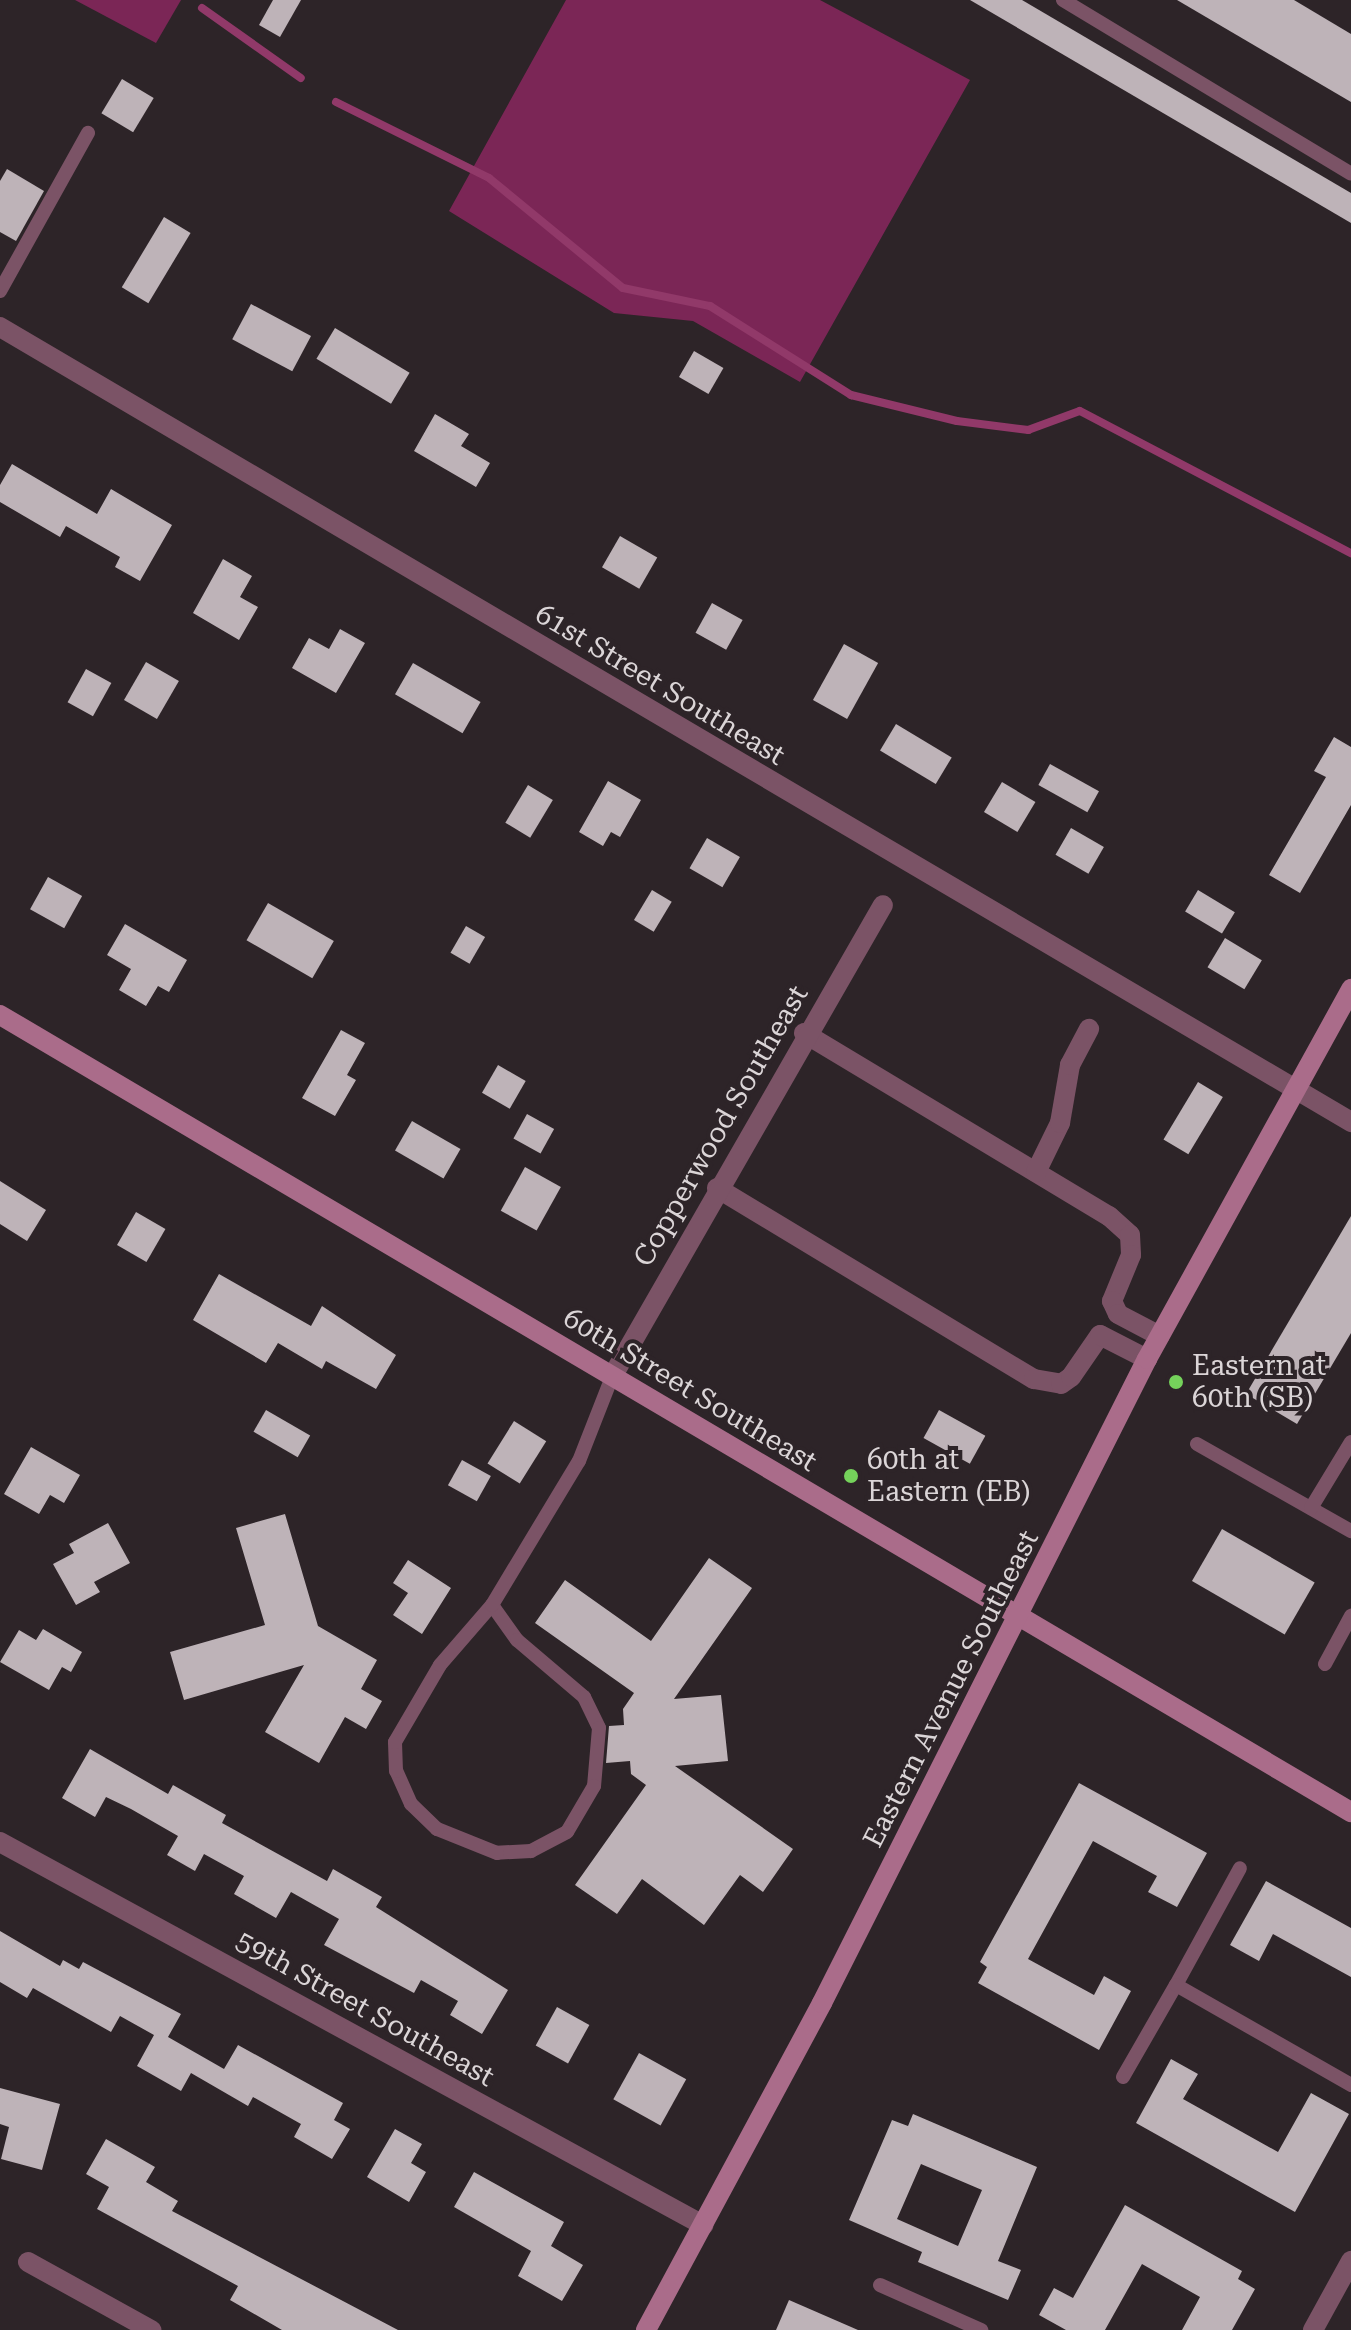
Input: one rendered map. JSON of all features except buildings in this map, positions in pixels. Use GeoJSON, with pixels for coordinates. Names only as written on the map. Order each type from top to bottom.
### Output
{"type":"FeatureCollection","features":[{"type":"Feature","properties":{"kind":"main road","name":"Eastern Avenue Southeast"},"geometry":{"type":"LineString","coordinates":[[646,2330],[1019,1617],[1147,1359],[1351,989]]}},
{"type":"Feature","properties":{"kind":"main road","name":"60th Street Southeast"},"geometry":{"type":"LineString","coordinates":[[0,1015],[1351,1812]]}},
{"type":"Feature","properties":{"kind":"street","name":"61st Street Southeast"},"geometry":{"type":"LineString","coordinates":[[0,327],[1351,1122]]}},
{"type":"Feature","properties":{"kind":"street","name":"Copperwood Southeast"},"geometry":{"type":"LineString","coordinates":[[612,1377],[804,1033],[883,905]]}},
{"type":"Feature","properties":{"kind":"street"},"geometry":{"type":"LineString","coordinates":[[1036,1172],[1060,1123],[1070,1065],[1089,1029]]}},
{"type":"Feature","properties":{"kind":"street"},"geometry":{"type":"LineString","coordinates":[[804,1033],[1036,1172],[1130,1235],[1131,1255],[1112,1301],[1118,1314],[1160,1336]]}},
{"type":"Feature","properties":{"kind":"street"},"geometry":{"type":"LineString","coordinates":[[717,1188],[1034,1379],[1061,1384],[1071,1377],[1100,1335],[1147,1359]]}},
{"type":"Feature","properties":{"kind":"street","name":"59th Street Southeast"},"geometry":{"type":"LineString","coordinates":[[0,1842],[703,2225]]}},
{"type":"Feature","properties":{"kind":"street"},"geometry":{"type":"LineString","coordinates":[[1313,2330],[1351,2261]]}},
{"type":"Feature","properties":{"kind":"street"},"geometry":{"type":"LineString","coordinates":[[28,2262],[151,2330]]}},
{"type":"Feature","properties":{"kind":"lane"},"geometry":{"type":"LineString","coordinates":[[1063,0],[1351,174]]}},
{"type":"Feature","properties":{"kind":"lane"},"geometry":{"type":"LineString","coordinates":[[0,291],[88,133]]}},
{"type":"Feature","properties":{"kind":"lane"},"geometry":{"type":"LineString","coordinates":[[492,1605],[517,1640],[584,1697],[599,1728],[594,1786],[567,1832],[531,1851],[497,1853],[437,1829],[411,1804],[396,1771],[395,1742],[440,1665],[492,1605],[579,1461],[612,1377]]}},
{"type":"Feature","properties":{"kind":"lane"},"geometry":{"type":"LineString","coordinates":[[1311,1508],[1351,1442]]}},
{"type":"Feature","properties":{"kind":"lane"},"geometry":{"type":"LineString","coordinates":[[1197,1444],[1351,1531]]}},
{"type":"Feature","properties":{"kind":"lane"},"geometry":{"type":"LineString","coordinates":[[1325,1664],[1351,1616]]}},
{"type":"Feature","properties":{"kind":"lane"},"geometry":{"type":"LineString","coordinates":[[1123,2077],[1240,1868]]}},
{"type":"Feature","properties":{"kind":"lane"},"geometry":{"type":"LineString","coordinates":[[1176,1985],[1351,2085]]}},
{"type":"Feature","properties":{"kind":"lane"},"geometry":{"type":"LineString","coordinates":[[880,2285],[981,2330]]}},
{"type":"Feature","properties":{"kind":"shaded area"},"geometry":{"type":"Polygon","coordinates":[[[75,0],[181,0],[156,43],[75,0]]]}},
{"type":"Feature","properties":{"kind":"shaded area"},"geometry":{"type":"Polygon","coordinates":[[[566,0],[820,0],[970,80],[800,382],[693,321],[614,313],[449,211],[566,0]]]}},
{"type":"Feature","properties":{"kind":"waterway"},"geometry":{"type":"LineString","coordinates":[[202,8],[301,78]]}},
{"type":"Feature","properties":{"kind":"waterway"},"geometry":{"type":"LineString","coordinates":[[336,102],[489,178],[623,288],[710,306],[851,395],[957,421],[1028,430],[1080,411],[1351,553]]}},
{"type":"Feature","properties":{"kind":"place","name":"Eastern at 60th (SB)"},"geometry":{"type":"Point","coordinates":[1176,1382]}},
{"type":"Feature","properties":{"kind":"place","name":"60th at Eastern (EB)"},"geometry":{"type":"Point","coordinates":[851,1476]}}]}
